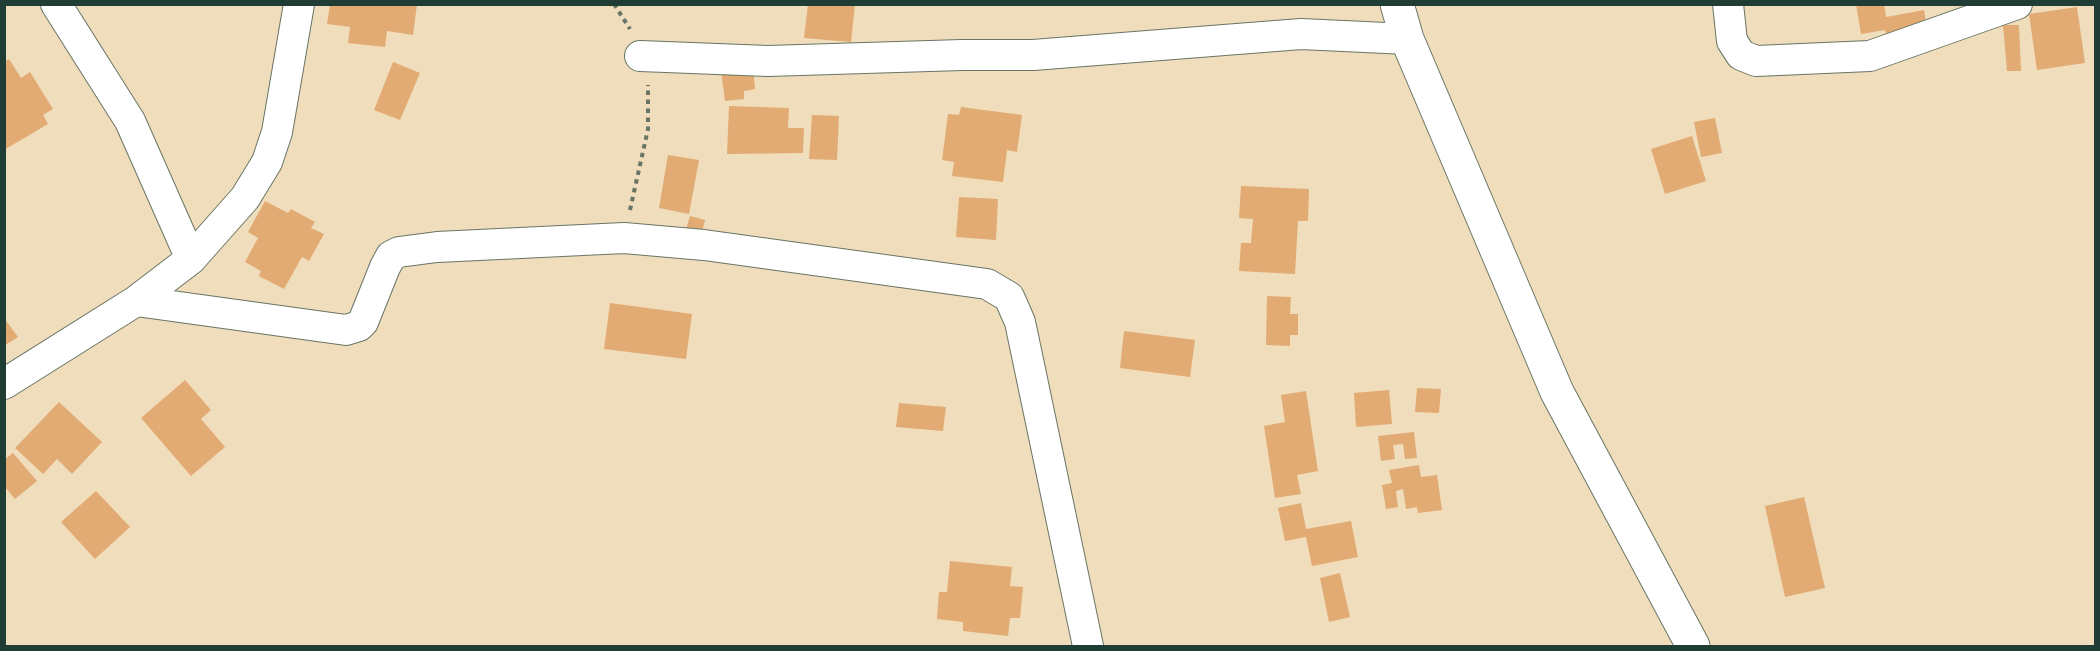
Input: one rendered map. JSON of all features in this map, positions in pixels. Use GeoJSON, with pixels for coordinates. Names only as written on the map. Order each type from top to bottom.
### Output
{"type":"FeatureCollection","features":[{"type":"Feature","properties":{"kind":"street"},"geometry":{"type":"LineString","coordinates":[[56,4],[130,121],[191,259]]}},
{"type":"Feature","properties":{"kind":"street"},"geometry":{"type":"LineString","coordinates":[[4,384],[136,301],[191,259],[245,198],[267,162],[277,132],[299,4]]}},
{"type":"Feature","properties":{"kind":"street"},"geometry":{"type":"LineString","coordinates":[[1397,4],[1407,39],[1557,392],[1693,646]]}},
{"type":"Feature","properties":{"kind":"street"},"geometry":{"type":"LineString","coordinates":[[1728,4],[1732,41],[1741,55],[1756,61],[1869,56],[2017,4]]}},
{"type":"Feature","properties":{"kind":"street"},"geometry":{"type":"LineString","coordinates":[[640,56],[768,61],[962,55],[1033,56],[1301,34],[1407,39]]}},
{"type":"Feature","properties":{"kind":"street"},"geometry":{"type":"LineString","coordinates":[[136,301],[346,330],[359,326],[363,322],[385,267],[392,256],[399,252],[448,246],[624,238],[704,245],[987,284],[1009,297],[1020,322],[1088,646]]}},
{"type":"Feature","properties":{"kind":"path"},"geometry":{"type":"LineString","coordinates":[[614,4],[631,30],[648,82],[648,129],[624,238]]}},
{"type":"Feature","properties":{"kind":"building"},"geometry":{"type":"Polygon","coordinates":[[[330,4],[417,4],[413,35],[387,31],[385,47],[348,43],[350,27],[327,24],[330,4]]]}},
{"type":"Feature","properties":{"kind":"building"},"geometry":{"type":"Polygon","coordinates":[[[808,4],[855,4],[851,42],[804,38],[808,4]]]}},
{"type":"Feature","properties":{"kind":"building"},"geometry":{"type":"Polygon","coordinates":[[[1856,4],[1884,4],[1886,17],[1924,10],[1927,28],[1886,34],[1885,30],[1861,34],[1856,4]]]}},
{"type":"Feature","properties":{"kind":"building"},"geometry":{"type":"Polygon","coordinates":[[[2077,7],[2085,63],[2037,70],[2029,14],[2077,7]]]}},
{"type":"Feature","properties":{"kind":"building"},"geometry":{"type":"Polygon","coordinates":[[[2003,25],[2019,25],[2021,71],[2007,71],[2003,25]]]}},
{"type":"Feature","properties":{"kind":"building"},"geometry":{"type":"Polygon","coordinates":[[[9,59],[21,78],[30,72],[53,109],[43,115],[48,124],[4,150],[4,62],[9,59]]]}},
{"type":"Feature","properties":{"kind":"building"},"geometry":{"type":"Polygon","coordinates":[[[393,62],[420,73],[400,120],[374,110],[393,62]]]}},
{"type":"Feature","properties":{"kind":"building"},"geometry":{"type":"Polygon","coordinates":[[[753,67],[755,89],[744,91],[744,99],[725,101],[721,71],[753,67]]]}},
{"type":"Feature","properties":{"kind":"building"},"geometry":{"type":"Polygon","coordinates":[[[729,106],[789,108],[788,128],[804,128],[803,153],[727,154],[729,106]]]}},
{"type":"Feature","properties":{"kind":"building"},"geometry":{"type":"Polygon","coordinates":[[[961,107],[1022,115],[1017,152],[1007,150],[1003,182],[952,176],[954,162],[942,160],[948,114],[959,115],[961,107]]]}},
{"type":"Feature","properties":{"kind":"building"},"geometry":{"type":"Polygon","coordinates":[[[812,115],[839,116],[837,160],[809,159],[812,115]]]}},
{"type":"Feature","properties":{"kind":"building"},"geometry":{"type":"Polygon","coordinates":[[[1715,118],[1722,153],[1701,157],[1694,122],[1715,118]]]}},
{"type":"Feature","properties":{"kind":"building"},"geometry":{"type":"Polygon","coordinates":[[[1692,136],[1706,181],[1665,194],[1651,149],[1692,136]]]}},
{"type":"Feature","properties":{"kind":"building"},"geometry":{"type":"Polygon","coordinates":[[[668,155],[699,160],[689,214],[659,208],[668,155]]]}},
{"type":"Feature","properties":{"kind":"building"},"geometry":{"type":"Polygon","coordinates":[[[1241,186],[1309,189],[1308,221],[1298,221],[1295,274],[1239,271],[1241,243],[1251,243],[1253,219],[1239,218],[1241,186]]]}},
{"type":"Feature","properties":{"kind":"building"},"geometry":{"type":"Polygon","coordinates":[[[959,197],[998,199],[996,240],[956,237],[959,197]]]}},
{"type":"Feature","properties":{"kind":"building"},"geometry":{"type":"Polygon","coordinates":[[[265,201],[288,213],[291,209],[315,222],[311,228],[324,234],[309,261],[302,257],[284,289],[259,276],[261,271],[245,262],[258,238],[248,232],[265,201]]]}},
{"type":"Feature","properties":{"kind":"building"},"geometry":{"type":"Polygon","coordinates":[[[690,216],[705,220],[700,240],[684,236],[690,216]]]}},
{"type":"Feature","properties":{"kind":"building"},"geometry":{"type":"Polygon","coordinates":[[[1267,296],[1291,297],[1290,314],[1298,314],[1298,335],[1290,335],[1290,346],[1266,345],[1267,296]]]}},
{"type":"Feature","properties":{"kind":"building"},"geometry":{"type":"Polygon","coordinates":[[[610,303],[692,314],[686,359],[604,349],[610,303]]]}},
{"type":"Feature","properties":{"kind":"building"},"geometry":{"type":"Polygon","coordinates":[[[4,318],[18,337],[4,346],[4,318]]]}},
{"type":"Feature","properties":{"kind":"building"},"geometry":{"type":"Polygon","coordinates":[[[1124,331],[1195,340],[1190,377],[1120,368],[1124,331]]]}},
{"type":"Feature","properties":{"kind":"building"},"geometry":{"type":"Polygon","coordinates":[[[185,380],[211,410],[201,419],[225,447],[191,476],[141,418],[185,380]]]}},
{"type":"Feature","properties":{"kind":"building"},"geometry":{"type":"Polygon","coordinates":[[[1417,388],[1441,389],[1439,413],[1415,412],[1417,388]]]}},
{"type":"Feature","properties":{"kind":"building"},"geometry":{"type":"Polygon","coordinates":[[[1389,390],[1392,424],[1356,427],[1354,393],[1389,390]]]}},
{"type":"Feature","properties":{"kind":"building"},"geometry":{"type":"Polygon","coordinates":[[[1306,391],[1318,471],[1297,475],[1301,494],[1275,498],[1264,426],[1285,422],[1281,395],[1306,391]]]}},
{"type":"Feature","properties":{"kind":"building"},"geometry":{"type":"Polygon","coordinates":[[[59,402],[102,442],[72,474],[57,459],[43,474],[15,448],[59,402]]]}},
{"type":"Feature","properties":{"kind":"building"},"geometry":{"type":"Polygon","coordinates":[[[899,403],[946,407],[943,431],[896,427],[899,403]]]}},
{"type":"Feature","properties":{"kind":"building"},"geometry":{"type":"Polygon","coordinates":[[[1414,432],[1417,458],[1405,459],[1403,444],[1393,445],[1395,459],[1381,461],[1378,436],[1414,432]]]}},
{"type":"Feature","properties":{"kind":"building"},"geometry":{"type":"Polygon","coordinates":[[[13,453],[37,481],[15,499],[4,486],[4,460],[13,453]]]}},
{"type":"Feature","properties":{"kind":"building"},"geometry":{"type":"Polygon","coordinates":[[[1419,465],[1421,477],[1437,475],[1442,510],[1418,513],[1417,507],[1406,509],[1403,489],[1396,491],[1398,507],[1386,509],[1382,485],[1392,483],[1389,470],[1419,465]]]}},
{"type":"Feature","properties":{"kind":"building"},"geometry":{"type":"Polygon","coordinates":[[[96,491],[130,527],[95,559],[61,522],[96,491]]]}},
{"type":"Feature","properties":{"kind":"building"},"geometry":{"type":"Polygon","coordinates":[[[1804,497],[1825,588],[1785,597],[1765,506],[1804,497]]]}},
{"type":"Feature","properties":{"kind":"building"},"geometry":{"type":"Polygon","coordinates":[[[1301,503],[1306,529],[1351,521],[1358,557],[1312,566],[1306,537],[1285,541],[1278,508],[1301,503]]]}},
{"type":"Feature","properties":{"kind":"building"},"geometry":{"type":"Polygon","coordinates":[[[950,561],[1012,567],[1010,586],[1023,587],[1020,618],[1010,618],[1008,636],[963,631],[963,622],[937,619],[939,592],[947,592],[950,561]]]}},
{"type":"Feature","properties":{"kind":"building"},"geometry":{"type":"Polygon","coordinates":[[[1340,573],[1350,617],[1329,622],[1320,578],[1340,573]]]}}]}
